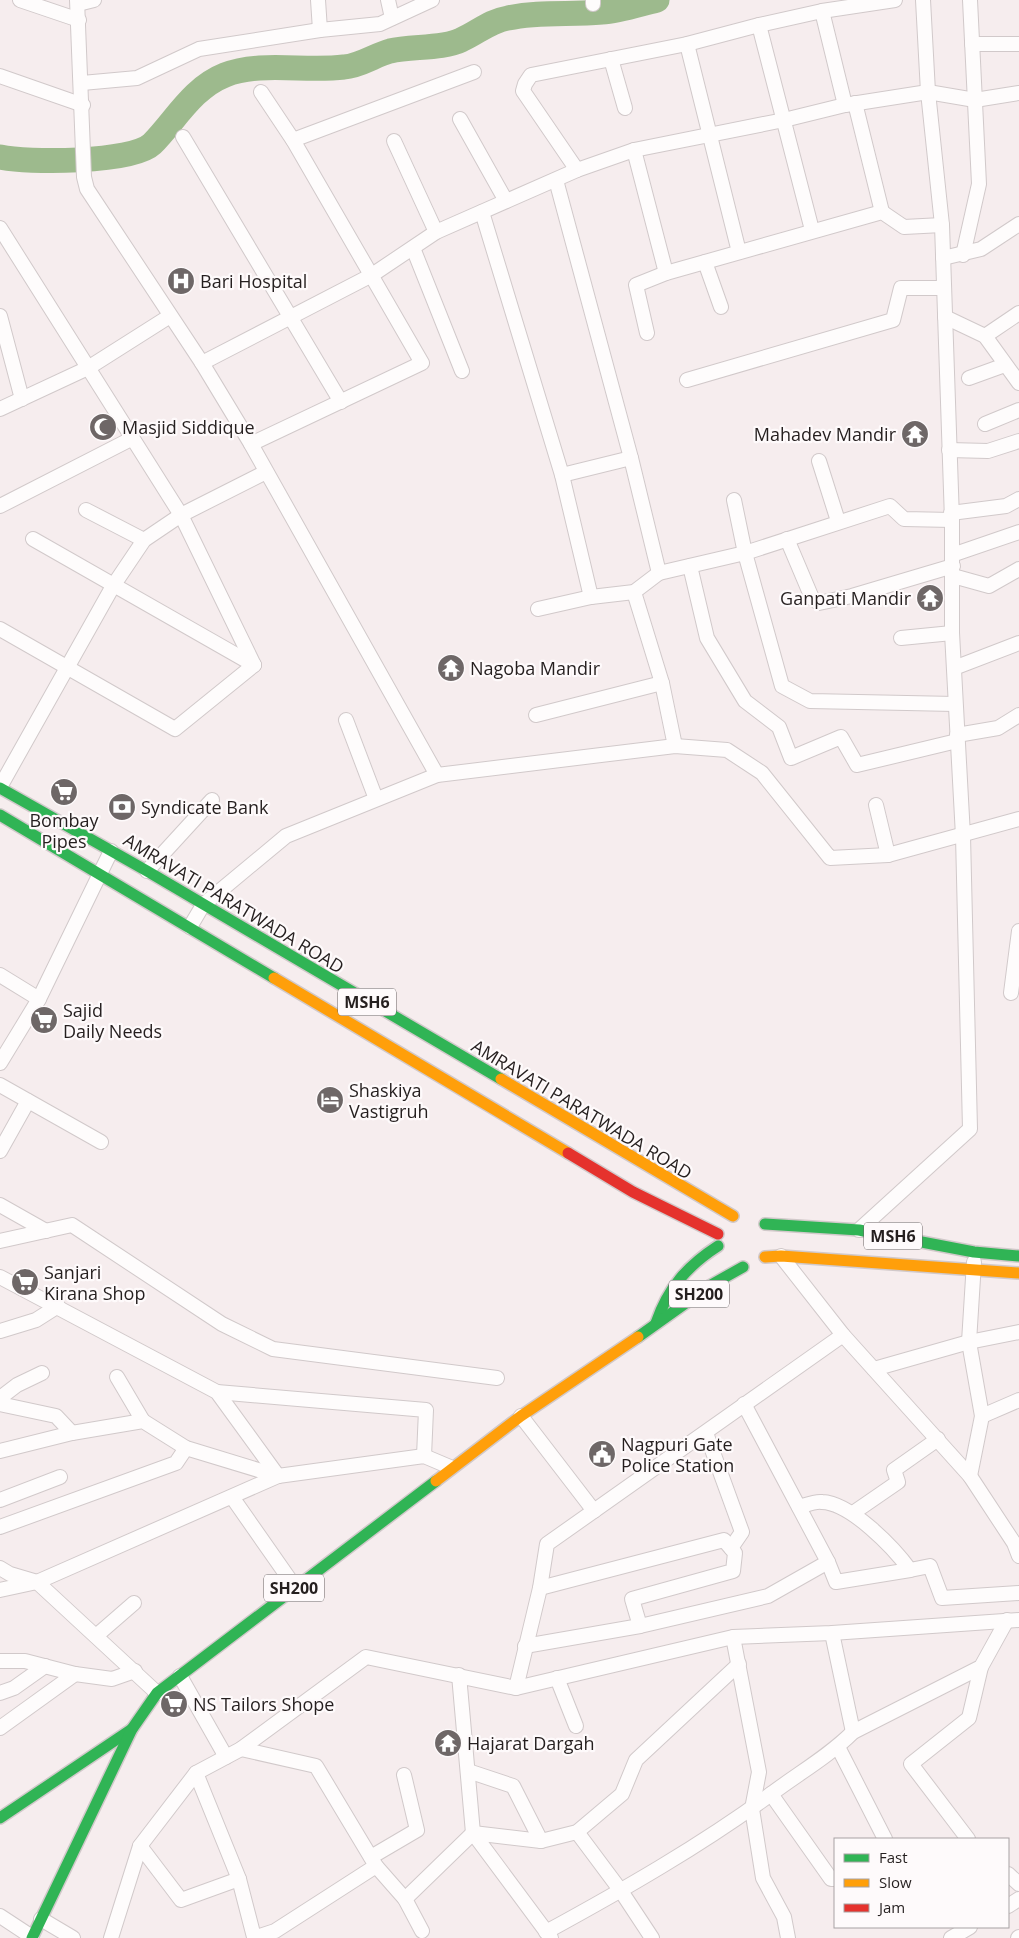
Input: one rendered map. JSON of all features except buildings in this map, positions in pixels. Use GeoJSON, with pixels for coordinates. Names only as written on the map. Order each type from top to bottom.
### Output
{"type":"FeatureCollection","features":[{"type":"Feature","properties":{"kind":"main road","name":"AMRAVATI PARATWADA ROAD"},"geometry":{"type":"LineString","coordinates":[[0,787],[147,871],[203,906],[758,1230]]}},
{"type":"Feature","properties":{"kind":"main road","name":"MSH6"},"geometry":{"type":"LineString","coordinates":[[0,815],[634,1192],[722,1249]]}},
{"type":"Feature","properties":{"kind":"main road"},"geometry":{"type":"LineString","coordinates":[[724,1223],[758,1230],[755,1265],[743,1267],[732,1264],[722,1249],[724,1223]]}},
{"type":"Feature","properties":{"kind":"main road","name":"MSH6"},"geometry":{"type":"LineString","coordinates":[[758,1230],[859,1230],[974,1252],[1019,1256]]}},
{"type":"Feature","properties":{"kind":"main road","name":"MSH6"},"geometry":{"type":"LineString","coordinates":[[758,1230],[781,1256],[1019,1273]]}},
{"type":"Feature","properties":{"kind":"main road","name":"SH200"},"geometry":{"type":"LineString","coordinates":[[656,1323],[669,1292],[695,1260],[722,1249]]}},
{"type":"Feature","properties":{"kind":"main road","name":"SH200"},"geometry":{"type":"LineString","coordinates":[[32,1937],[132,1729],[157,1694],[450,1467],[656,1323],[678,1310],[711,1284],[743,1267]]}},
{"type":"Feature","properties":{"kind":"main road"},"geometry":{"type":"LineString","coordinates":[[0,1818],[132,1729]]}},
{"type":"Feature","properties":{"kind":"street"},"geometry":{"type":"LineString","coordinates":[[20,0],[78,20]]}},
{"type":"Feature","properties":{"kind":"street"},"geometry":{"type":"LineString","coordinates":[[94,0],[78,2],[84,177],[87,189],[202,363],[251,444],[437,775]]}},
{"type":"Feature","properties":{"kind":"street"},"geometry":{"type":"LineString","coordinates":[[318,0],[320,30]]}},
{"type":"Feature","properties":{"kind":"street"},"geometry":{"type":"LineString","coordinates":[[388,0],[392,18]]}},
{"type":"Feature","properties":{"kind":"street"},"geometry":{"type":"LineString","coordinates":[[82,83],[143,76],[198,49],[320,30],[380,24],[432,0]]}},
{"type":"Feature","properties":{"kind":"street"},"geometry":{"type":"LineString","coordinates":[[577,170],[523,91],[525,84],[531,76],[687,44],[822,11],[895,0]]}},
{"type":"Feature","properties":{"kind":"street"},"geometry":{"type":"LineString","coordinates":[[859,1230],[970,1129],[963,836],[952,633],[953,566],[942,225],[928,92],[923,0]]}},
{"type":"Feature","properties":{"kind":"street"},"geometry":{"type":"LineString","coordinates":[[964,255],[980,184],[970,0]]}},
{"type":"Feature","properties":{"kind":"street"},"geometry":{"type":"LineString","coordinates":[[822,11],[882,212],[904,227],[942,225]]}},
{"type":"Feature","properties":{"kind":"street"},"geometry":{"type":"LineString","coordinates":[[759,25],[812,230]]}},
{"type":"Feature","properties":{"kind":"street"},"geometry":{"type":"LineString","coordinates":[[687,44],[711,134],[738,252]]}},
{"type":"Feature","properties":{"kind":"street"},"geometry":{"type":"LineString","coordinates":[[972,44],[1019,44]]}},
{"type":"Feature","properties":{"kind":"street"},"geometry":{"type":"LineString","coordinates":[[611,59],[625,108]]}},
{"type":"Feature","properties":{"kind":"street"},"geometry":{"type":"LineString","coordinates":[[293,140],[474,72]]}},
{"type":"Feature","properties":{"kind":"street"},"geometry":{"type":"LineString","coordinates":[[0,76],[83,105]]}},
{"type":"Feature","properties":{"kind":"street"},"geometry":{"type":"LineString","coordinates":[[251,444],[422,364],[293,140],[261,92]]}},
{"type":"Feature","properties":{"kind":"street"},"geometry":{"type":"LineString","coordinates":[[202,363],[372,275],[436,232],[577,170],[634,150],[784,120],[850,104],[928,92],[975,100],[1019,93]]}},
{"type":"Feature","properties":{"kind":"street"},"geometry":{"type":"LineString","coordinates":[[460,119],[506,201]]}},
{"type":"Feature","properties":{"kind":"street"},"geometry":{"type":"LineString","coordinates":[[183,137],[341,402]]}},
{"type":"Feature","properties":{"kind":"street"},"geometry":{"type":"LineString","coordinates":[[394,141],[436,232]]}},
{"type":"Feature","properties":{"kind":"street"},"geometry":{"type":"LineString","coordinates":[[634,150],[666,273]]}},
{"type":"Feature","properties":{"kind":"street"},"geometry":{"type":"LineString","coordinates":[[556,180],[632,458],[659,573]]}},
{"type":"Feature","properties":{"kind":"street"},"geometry":{"type":"LineString","coordinates":[[482,212],[562,475],[591,597]]}},
{"type":"Feature","properties":{"kind":"street"},"geometry":{"type":"LineString","coordinates":[[648,333],[636,285],[666,273],[812,230],[882,212]]}},
{"type":"Feature","properties":{"kind":"street"},"geometry":{"type":"LineString","coordinates":[[943,258],[964,255],[981,249],[1019,224]]}},
{"type":"Feature","properties":{"kind":"street"},"geometry":{"type":"LineString","coordinates":[[0,228],[180,515],[254,665]]}},
{"type":"Feature","properties":{"kind":"street"},"geometry":{"type":"LineString","coordinates":[[413,248],[462,371]]}},
{"type":"Feature","properties":{"kind":"street"},"geometry":{"type":"LineString","coordinates":[[705,262],[720,307]]}},
{"type":"Feature","properties":{"kind":"street"},"geometry":{"type":"LineString","coordinates":[[686,380],[893,320],[901,288],[944,288]]}},
{"type":"Feature","properties":{"kind":"street"},"geometry":{"type":"LineString","coordinates":[[985,336],[1019,312]]}},
{"type":"Feature","properties":{"kind":"street"},"geometry":{"type":"LineString","coordinates":[[0,316],[22,399]]}},
{"type":"Feature","properties":{"kind":"street"},"geometry":{"type":"LineString","coordinates":[[0,409],[88,368],[170,316]]}},
{"type":"Feature","properties":{"kind":"street"},"geometry":{"type":"LineString","coordinates":[[945,317],[985,336],[1019,383]]}},
{"type":"Feature","properties":{"kind":"street"},"geometry":{"type":"LineString","coordinates":[[969,378],[1005,365]]}},
{"type":"Feature","properties":{"kind":"street"},"geometry":{"type":"LineString","coordinates":[[986,424],[1019,410]]}},
{"type":"Feature","properties":{"kind":"street"},"geometry":{"type":"LineString","coordinates":[[0,506],[131,439]]}},
{"type":"Feature","properties":{"kind":"street"},"geometry":{"type":"LineString","coordinates":[[949,450],[988,451],[1019,441]]}},
{"type":"Feature","properties":{"kind":"street"},"geometry":{"type":"LineString","coordinates":[[562,475],[632,458]]}},
{"type":"Feature","properties":{"kind":"street"},"geometry":{"type":"LineString","coordinates":[[819,461],[838,522]]}},
{"type":"Feature","properties":{"kind":"street"},"geometry":{"type":"LineString","coordinates":[[0,787],[113,586],[144,540],[180,515],[266,472]]}},
{"type":"Feature","properties":{"kind":"street"},"geometry":{"type":"LineString","coordinates":[[538,608],[591,597],[634,592],[659,573],[745,554],[890,506],[904,519],[951,516],[1006,506],[1019,499]]}},
{"type":"Feature","properties":{"kind":"street"},"geometry":{"type":"LineString","coordinates":[[734,500],[745,554],[782,686],[810,701],[956,704]]}},
{"type":"Feature","properties":{"kind":"street"},"geometry":{"type":"LineString","coordinates":[[86,510],[144,540]]}},
{"type":"Feature","properties":{"kind":"street"},"geometry":{"type":"LineString","coordinates":[[787,539],[812,598],[819,604],[953,566],[1019,532]]}},
{"type":"Feature","properties":{"kind":"street"},"geometry":{"type":"LineString","coordinates":[[33,539],[254,665]]}},
{"type":"Feature","properties":{"kind":"street"},"geometry":{"type":"LineString","coordinates":[[690,566],[707,638],[745,701],[779,727],[791,758],[840,737],[857,765],[998,728],[1019,715]]}},
{"type":"Feature","properties":{"kind":"street"},"geometry":{"type":"LineString","coordinates":[[953,566],[989,586],[1019,569]]}},
{"type":"Feature","properties":{"kind":"street"},"geometry":{"type":"LineString","coordinates":[[634,592],[662,683],[675,746]]}},
{"type":"Feature","properties":{"kind":"street"},"geometry":{"type":"LineString","coordinates":[[0,629],[175,729],[254,665]]}},
{"type":"Feature","properties":{"kind":"street"},"geometry":{"type":"LineString","coordinates":[[901,638],[952,633]]}},
{"type":"Feature","properties":{"kind":"street"},"geometry":{"type":"LineString","coordinates":[[954,668],[1019,643]]}},
{"type":"Feature","properties":{"kind":"street"},"geometry":{"type":"LineString","coordinates":[[536,715],[662,683]]}},
{"type":"Feature","properties":{"kind":"street"},"geometry":{"type":"LineString","coordinates":[[346,720],[376,799]]}},
{"type":"Feature","properties":{"kind":"street"},"geometry":{"type":"LineString","coordinates":[[190,927],[203,906],[286,836],[437,775],[675,746],[727,750],[762,773],[830,858],[888,855],[963,836],[1019,819]]}},
{"type":"Feature","properties":{"kind":"street"},"geometry":{"type":"LineString","coordinates":[[147,871],[212,800]]}},
{"type":"Feature","properties":{"kind":"street"},"geometry":{"type":"LineString","coordinates":[[876,805],[888,855]]}},
{"type":"Feature","properties":{"kind":"street"},"geometry":{"type":"LineString","coordinates":[[0,1064],[39,1000],[111,850]]}},
{"type":"Feature","properties":{"kind":"street"},"geometry":{"type":"LineString","coordinates":[[1011,993],[1019,931]]}},
{"type":"Feature","properties":{"kind":"street"},"geometry":{"type":"LineString","coordinates":[[0,975],[39,1000]]}},
{"type":"Feature","properties":{"kind":"street"},"geometry":{"type":"LineString","coordinates":[[0,1084],[101,1142]]}},
{"type":"Feature","properties":{"kind":"street"},"geometry":{"type":"LineString","coordinates":[[0,1151],[28,1101]]}},
{"type":"Feature","properties":{"kind":"street"},"geometry":{"type":"LineString","coordinates":[[0,1205],[46,1231]]}},
{"type":"Feature","properties":{"kind":"street"},"geometry":{"type":"LineString","coordinates":[[0,1241],[72,1225],[222,1324],[273,1349],[497,1378]]}},
{"type":"Feature","properties":{"kind":"street"},"geometry":{"type":"LineString","coordinates":[[970,1476],[982,1416],[968,1342],[974,1252]]}},
{"type":"Feature","properties":{"kind":"street"},"geometry":{"type":"LineString","coordinates":[[781,1256],[843,1335],[970,1476],[1017,1546]]}},
{"type":"Feature","properties":{"kind":"street"},"geometry":{"type":"LineString","coordinates":[[0,1277],[58,1306],[217,1392],[426,1410],[424,1456]]}},
{"type":"Feature","properties":{"kind":"street"},"geometry":{"type":"LineString","coordinates":[[0,1331],[36,1320],[58,1306]]}},
{"type":"Feature","properties":{"kind":"street"},"geometry":{"type":"LineString","coordinates":[[874,1369],[968,1342],[1019,1332]]}},
{"type":"Feature","properties":{"kind":"street"},"geometry":{"type":"LineString","coordinates":[[516,1688],[540,1588],[547,1544],[843,1335]]}},
{"type":"Feature","properties":{"kind":"street"},"geometry":{"type":"LineString","coordinates":[[0,1398],[17,1385],[42,1372]]}},
{"type":"Feature","properties":{"kind":"street"},"geometry":{"type":"LineString","coordinates":[[117,1377],[143,1421],[186,1448],[278,1476]]}},
{"type":"Feature","properties":{"kind":"street"},"geometry":{"type":"LineString","coordinates":[[217,1392],[278,1476]]}},
{"type":"Feature","properties":{"kind":"street"},"geometry":{"type":"LineString","coordinates":[[982,1416],[1019,1400]]}},
{"type":"Feature","properties":{"kind":"street"},"geometry":{"type":"LineString","coordinates":[[0,1404],[56,1416],[72,1433]]}},
{"type":"Feature","properties":{"kind":"street"},"geometry":{"type":"LineString","coordinates":[[744,1404],[828,1562],[836,1582],[930,1566],[942,1598],[1019,1593]]}},
{"type":"Feature","properties":{"kind":"street"},"geometry":{"type":"LineString","coordinates":[[521,1416],[594,1511]]}},
{"type":"Feature","properties":{"kind":"street"},"geometry":{"type":"LineString","coordinates":[[0,1451],[72,1433],[143,1421]]}},
{"type":"Feature","properties":{"kind":"street"},"geometry":{"type":"LineString","coordinates":[[706,1433],[742,1532],[730,1548]]}},
{"type":"Feature","properties":{"kind":"street"},"geometry":{"type":"LineString","coordinates":[[853,1513],[898,1482],[894,1470],[938,1439]]}},
{"type":"Feature","properties":{"kind":"street"},"geometry":{"type":"LineString","coordinates":[[0,1527],[176,1463],[186,1448]]}},
{"type":"Feature","properties":{"kind":"street"},"geometry":{"type":"LineString","coordinates":[[0,1590],[37,1582],[278,1476],[424,1456],[450,1467]]}},
{"type":"Feature","properties":{"kind":"street"},"geometry":{"type":"LineString","coordinates":[[0,1500],[60,1477]]}},
{"type":"Feature","properties":{"kind":"street"},"geometry":{"type":"LineString","coordinates":[[232,1497],[295,1587]]}},
{"type":"Feature","properties":{"kind":"street"},"geometry":{"type":"LineString","coordinates":[[799,1507],[823,1502],[853,1513],[898,1554],[910,1570]]}},
{"type":"Feature","properties":{"kind":"street"},"geometry":{"type":"LineString","coordinates":[[540,1588],[724,1540],[735,1553],[733,1571],[632,1598],[640,1626]]}},
{"type":"Feature","properties":{"kind":"street"},"geometry":{"type":"LineString","coordinates":[[525,1646],[640,1626],[768,1596],[828,1562]]}},
{"type":"Feature","properties":{"kind":"street"},"geometry":{"type":"LineString","coordinates":[[0,1568],[10,1574],[37,1582],[135,1671],[157,1694]]}},
{"type":"Feature","properties":{"kind":"street"},"geometry":{"type":"LineString","coordinates":[[96,1636],[134,1603]]}},
{"type":"Feature","properties":{"kind":"street"},"geometry":{"type":"LineString","coordinates":[[111,1938],[140,1846],[196,1773],[241,1749],[366,1657],[516,1688],[733,1637],[832,1633],[1013,1620]]}},
{"type":"Feature","properties":{"kind":"street"},"geometry":{"type":"LineString","coordinates":[[967,1838],[911,1764],[969,1718],[981,1667],[1013,1620]]}},
{"type":"Feature","properties":{"kind":"street"},"geometry":{"type":"LineString","coordinates":[[832,1633],[853,1732]]}},
{"type":"Feature","properties":{"kind":"street"},"geometry":{"type":"LineString","coordinates":[[733,1637],[759,1772],[752,1808],[763,1878],[784,1917],[788,1938]]}},
{"type":"Feature","properties":{"kind":"street"},"geometry":{"type":"LineString","coordinates":[[0,1661],[24,1661],[75,1674],[112,1679],[135,1671]]}},
{"type":"Feature","properties":{"kind":"street"},"geometry":{"type":"LineString","coordinates":[[405,1899],[473,1834],[541,1841],[577,1832],[622,1794],[636,1760],[739,1664]]}},
{"type":"Feature","properties":{"kind":"street"},"geometry":{"type":"LineString","coordinates":[[0,1693],[14,1688],[44,1666]]}},
{"type":"Feature","properties":{"kind":"street"},"geometry":{"type":"LineString","coordinates":[[459,1675],[473,1834],[549,1935],[752,1808],[838,1748],[853,1732],[981,1667]]}},
{"type":"Feature","properties":{"kind":"street"},"geometry":{"type":"LineString","coordinates":[[0,1728],[75,1674]]}},
{"type":"Feature","properties":{"kind":"street"},"geometry":{"type":"LineString","coordinates":[[180,1676],[226,1757]]}},
{"type":"Feature","properties":{"kind":"street"},"geometry":{"type":"LineString","coordinates":[[557,1678],[576,1726]]}},
{"type":"Feature","properties":{"kind":"street"},"geometry":{"type":"LineString","coordinates":[[838,1748],[884,1838]]}},
{"type":"Feature","properties":{"kind":"street"},"geometry":{"type":"LineString","coordinates":[[241,1749],[316,1766],[374,1862],[405,1899],[422,1930]]}},
{"type":"Feature","properties":{"kind":"street"},"geometry":{"type":"LineString","coordinates":[[468,1771],[513,1786],[541,1841]]}},
{"type":"Feature","properties":{"kind":"street"},"geometry":{"type":"LineString","coordinates":[[196,1773],[239,1879],[254,1938],[278,1934],[417,1830],[404,1775]]}},
{"type":"Feature","properties":{"kind":"street"},"geometry":{"type":"LineString","coordinates":[[771,1794],[831,1880],[834,1880]]}},
{"type":"Feature","properties":{"kind":"street"},"geometry":{"type":"LineString","coordinates":[[577,1832],[622,1891],[652,1938]]}},
{"type":"Feature","properties":{"kind":"street"},"geometry":{"type":"LineString","coordinates":[[140,1846],[181,1900],[239,1879]]}},
{"type":"Feature","properties":{"kind":"street"},"geometry":{"type":"LineString","coordinates":[[1009,1875],[1019,1884]]}},
{"type":"Feature","properties":{"kind":"street"},"geometry":{"type":"LineString","coordinates":[[0,1916],[32,1937]]}},
{"type":"Feature","properties":{"kind":"street"},"geometry":{"type":"LineString","coordinates":[[41,1920],[73,1938]]}},
{"type":"Feature","properties":{"kind":"street"},"geometry":{"type":"LineString","coordinates":[[951,1938],[968,1928]]}},
{"type":"Feature","properties":{"kind":"waterway"},"geometry":{"type":"LineString","coordinates":[[0,157],[55,161],[79,160],[124,155],[141,150],[152,144],[193,96],[213,81],[239,71],[268,68],[350,66],[390,51],[454,43],[495,22],[508,18],[609,11],[657,0]]}},
{"type":"Feature","properties":{"kind":"traffic: fast"},"geometry":{"type":"LineString","coordinates":[[0,788],[147,871],[501,1079]]}},
{"type":"Feature","properties":{"kind":"traffic: fast"},"geometry":{"type":"LineString","coordinates":[[0,815],[274,978]]}},
{"type":"Feature","properties":{"kind":"traffic: fast"},"geometry":{"type":"LineString","coordinates":[[765,1224],[859,1230],[974,1252],[1019,1256]]}},
{"type":"Feature","properties":{"kind":"traffic: fast"},"geometry":{"type":"LineString","coordinates":[[656,1323],[666,1299],[680,1279],[697,1262],[718,1246]]}},
{"type":"Feature","properties":{"kind":"traffic: fast"},"geometry":{"type":"LineString","coordinates":[[638,1337],[711,1285],[743,1267]]}},
{"type":"Feature","properties":{"kind":"traffic: fast"},"geometry":{"type":"LineString","coordinates":[[32,1938],[132,1729],[157,1693],[436,1481]]}},
{"type":"Feature","properties":{"kind":"traffic: fast"},"geometry":{"type":"LineString","coordinates":[[0,1818],[132,1729]]}},
{"type":"Feature","properties":{"kind":"traffic: slow"},"geometry":{"type":"LineString","coordinates":[[274,978],[568,1153]]}},
{"type":"Feature","properties":{"kind":"traffic: slow"},"geometry":{"type":"LineString","coordinates":[[501,1079],[733,1216]]}},
{"type":"Feature","properties":{"kind":"traffic: slow"},"geometry":{"type":"LineString","coordinates":[[765,1257],[781,1256],[1019,1273]]}},
{"type":"Feature","properties":{"kind":"traffic: slow"},"geometry":{"type":"LineString","coordinates":[[436,1481],[521,1416],[638,1337]]}},
{"type":"Feature","properties":{"kind":"traffic: jam"},"geometry":{"type":"LineString","coordinates":[[568,1153],[633,1192],[718,1234]]}},
{"type":"Feature","properties":{"kind":"place","name":"Bari Hospital"},"geometry":{"type":"Point","coordinates":[181,281]}},
{"type":"Feature","properties":{"kind":"place","name":"Masjid Siddique"},"geometry":{"type":"Point","coordinates":[103,427]}},
{"type":"Feature","properties":{"kind":"place","name":"Mahadev Mandir"},"geometry":{"type":"Point","coordinates":[915,434]}},
{"type":"Feature","properties":{"kind":"place","name":"Ganpati Mandir"},"geometry":{"type":"Point","coordinates":[930,598]}},
{"type":"Feature","properties":{"kind":"place","name":"Nagoba Mandir"},"geometry":{"type":"Point","coordinates":[451,668]}},
{"type":"Feature","properties":{"kind":"place","name":"Bombay Pipes"},"geometry":{"type":"Point","coordinates":[64,792]}},
{"type":"Feature","properties":{"kind":"place","name":"Syndicate Bank"},"geometry":{"type":"Point","coordinates":[122,807]}},
{"type":"Feature","properties":{"kind":"place","name":"Sajid Daily Needs"},"geometry":{"type":"Point","coordinates":[44,1020]}},
{"type":"Feature","properties":{"kind":"place","name":"Shaskiya Vastigruh"},"geometry":{"type":"Point","coordinates":[330,1100]}},
{"type":"Feature","properties":{"kind":"place","name":"Sanjari Kirana Shop"},"geometry":{"type":"Point","coordinates":[25,1282]}},
{"type":"Feature","properties":{"kind":"place","name":"Nagpuri Gate Police Station"},"geometry":{"type":"Point","coordinates":[602,1454]}},
{"type":"Feature","properties":{"kind":"place","name":"NS Tailors Shope"},"geometry":{"type":"Point","coordinates":[174,1704]}},
{"type":"Feature","properties":{"kind":"place","name":"Hajarat Dargah"},"geometry":{"type":"Point","coordinates":[448,1743]}}]}
